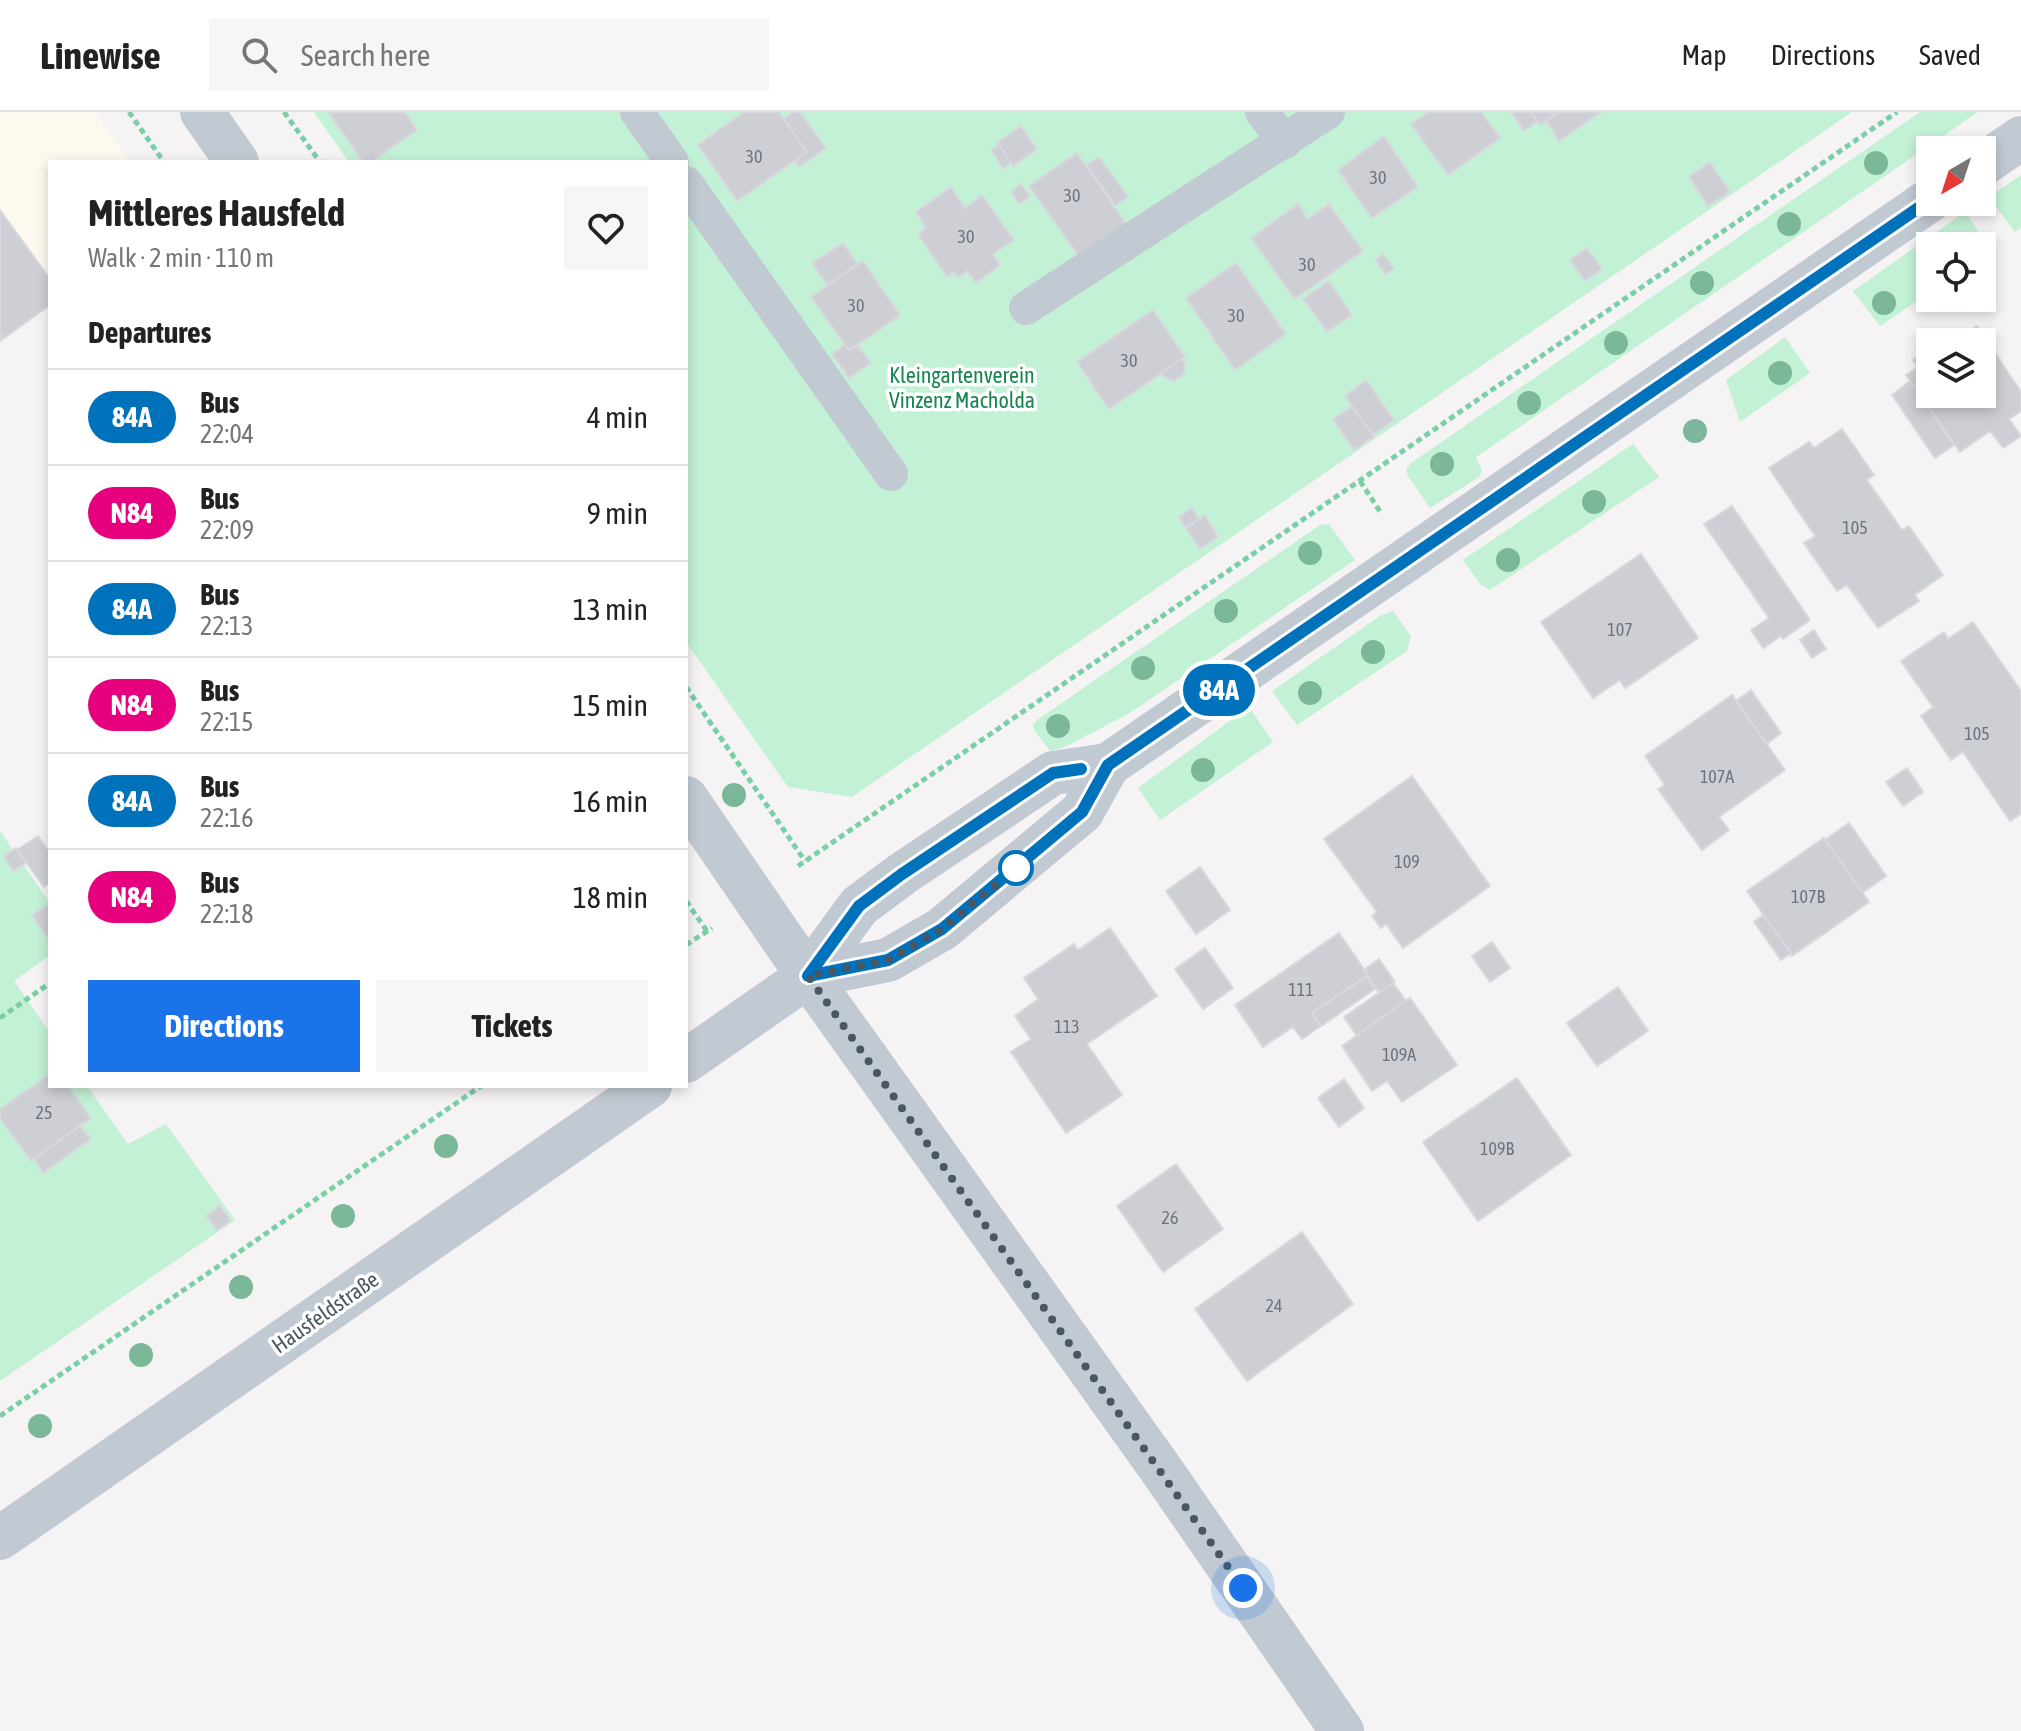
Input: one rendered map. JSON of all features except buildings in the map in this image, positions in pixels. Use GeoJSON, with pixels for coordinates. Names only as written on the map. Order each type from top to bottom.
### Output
{"type":"FeatureCollection","features":[{"type":"Feature","properties":{"kind":"street"},"geometry":{"type":"LineString","coordinates":[[202,112],[236,160]]}},
{"type":"Feature","properties":{"kind":"street"},"geometry":{"type":"LineString","coordinates":[[1996,155],[2021,138]]}},
{"type":"Feature","properties":{"kind":"street"},"geometry":{"type":"LineString","coordinates":[[688,1060],[808,976],[859,906],[902,874],[1053,773],[1108,765],[1916,210]]}},
{"type":"Feature","properties":{"kind":"street"},"geometry":{"type":"LineString","coordinates":[[808,976],[888,960],[942,929],[1082,812],[1108,765]]}},
{"type":"Feature","properties":{"kind":"street"},"geometry":{"type":"LineString","coordinates":[[688,801],[808,976],[1160,1468],[1342,1731]]}},
{"type":"Feature","properties":{"kind":"street","name":"Hausfeldstraße"},"geometry":{"type":"LineString","coordinates":[[0,1538],[647,1088]]}},
{"type":"Feature","properties":{"kind":"lane"},"geometry":{"type":"LineString","coordinates":[[637,112],[671,160]]}},
{"type":"Feature","properties":{"kind":"lane"},"geometry":{"type":"LineString","coordinates":[[1262,112],[1285,142]]}},
{"type":"Feature","properties":{"kind":"lane"},"geometry":{"type":"LineString","coordinates":[[1026,308],[1328,112]]}},
{"type":"Feature","properties":{"kind":"lane"},"geometry":{"type":"LineString","coordinates":[[688,186],[891,474]]}},
{"type":"Feature","properties":{"kind":"path"},"geometry":{"type":"LineString","coordinates":[[129,112],[163,160]]}},
{"type":"Feature","properties":{"kind":"path"},"geometry":{"type":"LineString","coordinates":[[284,112],[319,160]]}},
{"type":"Feature","properties":{"kind":"path"},"geometry":{"type":"LineString","coordinates":[[688,690],[805,861],[1897,112]]}},
{"type":"Feature","properties":{"kind":"path"},"geometry":{"type":"LineString","coordinates":[[688,904],[707,931]]}},
{"type":"Feature","properties":{"kind":"path"},"geometry":{"type":"LineString","coordinates":[[0,1018],[48,984]]}},
{"type":"Feature","properties":{"kind":"path"},"geometry":{"type":"LineString","coordinates":[[0,1416],[478,1088]]}},
{"type":"Feature","properties":{"kind":"shaded area"},"geometry":{"type":"Polygon","coordinates":[[[0,112],[95,112],[129,160],[48,160],[48,306],[0,341],[0,112]]]}},
{"type":"Feature","properties":{"kind":"green space","name":"Kleingartenverein Vinzenz Macholda"},"geometry":{"type":"Polygon","coordinates":[[[314,112],[1852,112],[852,797],[788,787],[688,645],[688,160],[348,160],[314,112]]]}},
{"type":"Feature","properties":{"kind":"green space"},"geometry":{"type":"Polygon","coordinates":[[[1920,112],[1978,112],[1943,136],[1916,136],[1916,155],[1476,457],[1482,471],[1479,477],[1430,508],[1408,476],[1406,469],[1920,112]]]}},
{"type":"Feature","properties":{"kind":"green space"},"geometry":{"type":"Polygon","coordinates":[[[2021,175],[2021,228],[2015,232],[1996,206],[1996,192],[2021,175]]]}},
{"type":"Feature","properties":{"kind":"green space"},"geometry":{"type":"Polygon","coordinates":[[[1959,216],[1968,216],[1979,232],[1937,232],[1959,216]]]}},
{"type":"Feature","properties":{"kind":"green space"},"geometry":{"type":"Polygon","coordinates":[[[1916,247],[1916,302],[1880,326],[1853,291],[1916,247]]]}},
{"type":"Feature","properties":{"kind":"green space"},"geometry":{"type":"Polygon","coordinates":[[[1785,337],[1810,373],[1740,422],[1726,380],[1785,337]]]}},
{"type":"Feature","properties":{"kind":"green space"},"geometry":{"type":"Polygon","coordinates":[[[1633,444],[1659,477],[1490,590],[1481,585],[1463,560],[1633,444]]]}},
{"type":"Feature","properties":{"kind":"green space"},"geometry":{"type":"Polygon","coordinates":[[[1329,524],[1355,560],[1130,713],[1065,747],[1050,751],[1034,730],[1037,720],[1320,525],[1329,524]]]}},
{"type":"Feature","properties":{"kind":"green space"},"geometry":{"type":"Polygon","coordinates":[[[1393,611],[1411,636],[1407,651],[1297,725],[1272,691],[1380,616],[1393,611]]]}},
{"type":"Feature","properties":{"kind":"green space"},"geometry":{"type":"Polygon","coordinates":[[[1249,707],[1273,742],[1160,820],[1138,788],[1249,707]]]}},
{"type":"Feature","properties":{"kind":"green space"},"geometry":{"type":"Polygon","coordinates":[[[0,831],[48,900],[48,956],[14,981],[48,1030],[48,1088],[88,1088],[128,1144],[166,1124],[235,1220],[0,1381],[0,831]]]}},
{"type":"Feature","properties":{"kind":"bus line","name":"84A"},"geometry":{"type":"LineString","coordinates":[[1081,769],[1053,773],[859,906],[808,976],[888,960],[942,929],[1082,812],[1108,765],[1916,210]]}},
{"type":"Feature","properties":{"kind":"route"},"geometry":{"type":"LineString","coordinates":[[1016,868],[1022,863],[942,929],[888,960],[808,976],[1243,1588]]}}]}
